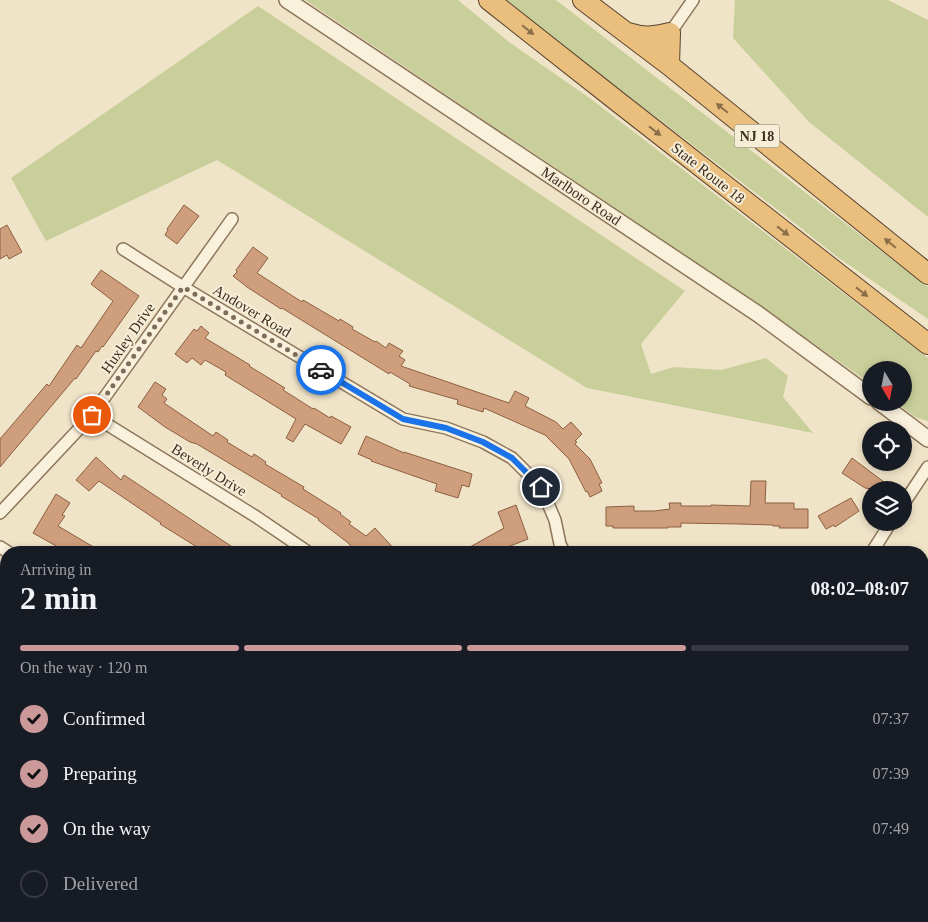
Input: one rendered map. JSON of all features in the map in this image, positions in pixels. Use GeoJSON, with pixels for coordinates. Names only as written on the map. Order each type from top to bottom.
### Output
{"type":"FeatureCollection","features":[{"type":"Feature","properties":{"kind":"highway","name":"State Route 18"},"geometry":{"type":"LineString","coordinates":[[489,0],[928,344]]}},
{"type":"Feature","properties":{"kind":"highway","name":"NJ 18"},"geometry":{"type":"LineString","coordinates":[[583,0],[669,66],[928,274]]}},
{"type":"Feature","properties":{"kind":"highway"},"geometry":{"type":"LineString","coordinates":[[626,33],[640,37],[670,34],[669,66]]}},
{"type":"Feature","properties":{"kind":"street","name":"Marlboro Road"},"geometry":{"type":"LineString","coordinates":[[286,0],[758,314],[862,390]]}},
{"type":"Feature","properties":{"kind":"street"},"geometry":{"type":"LineString","coordinates":[[670,34],[693,0]]}},
{"type":"Feature","properties":{"kind":"street","name":"Huxley Drive"},"geometry":{"type":"LineString","coordinates":[[0,513],[92,415],[232,219]]}},
{"type":"Feature","properties":{"kind":"street","name":"Andover Road"},"geometry":{"type":"LineString","coordinates":[[123,250],[403,419],[446,428],[483,442],[512,458],[541,487],[555,520],[561,546]]}},
{"type":"Feature","properties":{"kind":"street"},"geometry":{"type":"LineString","coordinates":[[891,411],[928,439]]}},
{"type":"Feature","properties":{"kind":"street","name":"Beverly Drive"},"geometry":{"type":"LineString","coordinates":[[92,415],[255,516],[299,546]]}},
{"type":"Feature","properties":{"kind":"street"},"geometry":{"type":"LineString","coordinates":[[912,491],[928,466]]}},
{"type":"Feature","properties":{"kind":"street"},"geometry":{"type":"LineString","coordinates":[[876,546],[885,531]]}},
{"type":"Feature","properties":{"kind":"green space"},"geometry":{"type":"Polygon","coordinates":[[[305,0],[458,0],[509,42],[591,99],[928,358],[928,421],[915,417],[907,411],[912,411],[912,361],[862,361],[862,378],[748,297],[305,0]]]}},
{"type":"Feature","properties":{"kind":"green space"},"geometry":{"type":"Polygon","coordinates":[[[503,0],[556,0],[928,287],[928,319],[836,256],[503,0]]]}},
{"type":"Feature","properties":{"kind":"green space"},"geometry":{"type":"Polygon","coordinates":[[[735,0],[888,0],[928,20],[928,217],[809,122],[733,38],[735,0]]]}},
{"type":"Feature","properties":{"kind":"green space"},"geometry":{"type":"Polygon","coordinates":[[[258,6],[685,291],[641,344],[651,374],[674,367],[721,370],[766,358],[788,376],[783,397],[813,433],[587,388],[217,160],[46,241],[11,178],[258,6]]]}},
{"type":"Feature","properties":{"kind":"building"},"geometry":{"type":"Polygon","coordinates":[[[184,205],[199,216],[177,244],[165,235],[167,229],[184,205]]]}},
{"type":"Feature","properties":{"kind":"building"},"geometry":{"type":"Polygon","coordinates":[[[7,225],[22,252],[9,259],[7,255],[0,259],[0,229],[7,225]]]}},
{"type":"Feature","properties":{"kind":"building"},"geometry":{"type":"Polygon","coordinates":[[[253,247],[268,258],[257,273],[302,302],[303,300],[339,321],[340,319],[353,327],[352,329],[386,348],[389,343],[403,351],[399,356],[405,360],[401,366],[509,403],[515,391],[529,398],[525,406],[556,422],[563,429],[571,422],[582,434],[575,441],[577,442],[575,444],[590,459],[602,483],[599,484],[602,491],[590,497],[569,459],[545,435],[484,408],[483,412],[457,404],[458,400],[409,386],[410,384],[390,372],[389,374],[247,287],[233,276],[253,247]]]}},
{"type":"Feature","properties":{"kind":"building"},"geometry":{"type":"Polygon","coordinates":[[[101,270],[139,296],[103,347],[98,352],[96,351],[76,379],[0,467],[0,439],[47,384],[49,386],[77,345],[81,348],[113,301],[91,284],[101,270]]]}},
{"type":"Feature","properties":{"kind":"building"},"geometry":{"type":"Polygon","coordinates":[[[201,326],[209,333],[205,338],[285,388],[283,390],[313,409],[351,427],[341,444],[305,424],[293,442],[286,438],[296,419],[225,375],[226,372],[205,360],[201,365],[192,358],[187,363],[175,354],[194,329],[197,331],[201,326]]]}},
{"type":"Feature","properties":{"kind":"building"},"geometry":{"type":"Polygon","coordinates":[[[155,382],[166,389],[162,395],[167,399],[164,403],[213,436],[216,432],[228,440],[227,442],[252,457],[254,454],[266,462],[265,464],[304,487],[303,489],[341,513],[351,522],[349,524],[366,536],[375,528],[392,546],[351,546],[319,519],[197,444],[190,442],[165,427],[138,407],[155,382]]]}},
{"type":"Feature","properties":{"kind":"building"},"geometry":{"type":"Polygon","coordinates":[[[366,436],[404,453],[472,474],[469,487],[462,485],[458,498],[435,491],[437,484],[371,461],[358,454],[366,436]]]}},
{"type":"Feature","properties":{"kind":"building"},"geometry":{"type":"Polygon","coordinates":[[[96,457],[121,480],[124,475],[231,546],[195,546],[160,524],[99,481],[89,491],[76,480],[96,457]]]}},
{"type":"Feature","properties":{"kind":"building"},"geometry":{"type":"Polygon","coordinates":[[[852,458],[862,466],[862,471],[869,471],[883,481],[862,481],[862,486],[842,473],[852,458]]]}},
{"type":"Feature","properties":{"kind":"building"},"geometry":{"type":"Polygon","coordinates":[[[751,481],[766,481],[765,503],[794,503],[794,509],[808,509],[808,528],[779,528],[780,526],[773,525],[681,523],[681,527],[668,528],[613,528],[613,526],[606,526],[606,507],[634,506],[634,511],[654,511],[670,509],[669,503],[681,503],[681,506],[750,506],[751,481]]]}},
{"type":"Feature","properties":{"kind":"building"},"geometry":{"type":"Polygon","coordinates":[[[56,494],[70,503],[62,515],[65,516],[58,526],[92,546],[56,546],[33,533],[56,494]]]}},
{"type":"Feature","properties":{"kind":"building"},"geometry":{"type":"Polygon","coordinates":[[[851,498],[859,511],[835,527],[834,525],[826,529],[818,516],[851,498]]]}},
{"type":"Feature","properties":{"kind":"building"},"geometry":{"type":"Polygon","coordinates":[[[516,505],[528,539],[510,546],[472,546],[504,528],[498,512],[516,505]]]}},
{"type":"Feature","properties":{"kind":"way so far"},"geometry":{"type":"LineString","coordinates":[[92,415],[183,287],[321,370]]}},
{"type":"Feature","properties":{"kind":"route"},"geometry":{"type":"LineString","coordinates":[[321,370],[403,419],[446,428],[483,442],[512,458],[541,487]]}}]}
